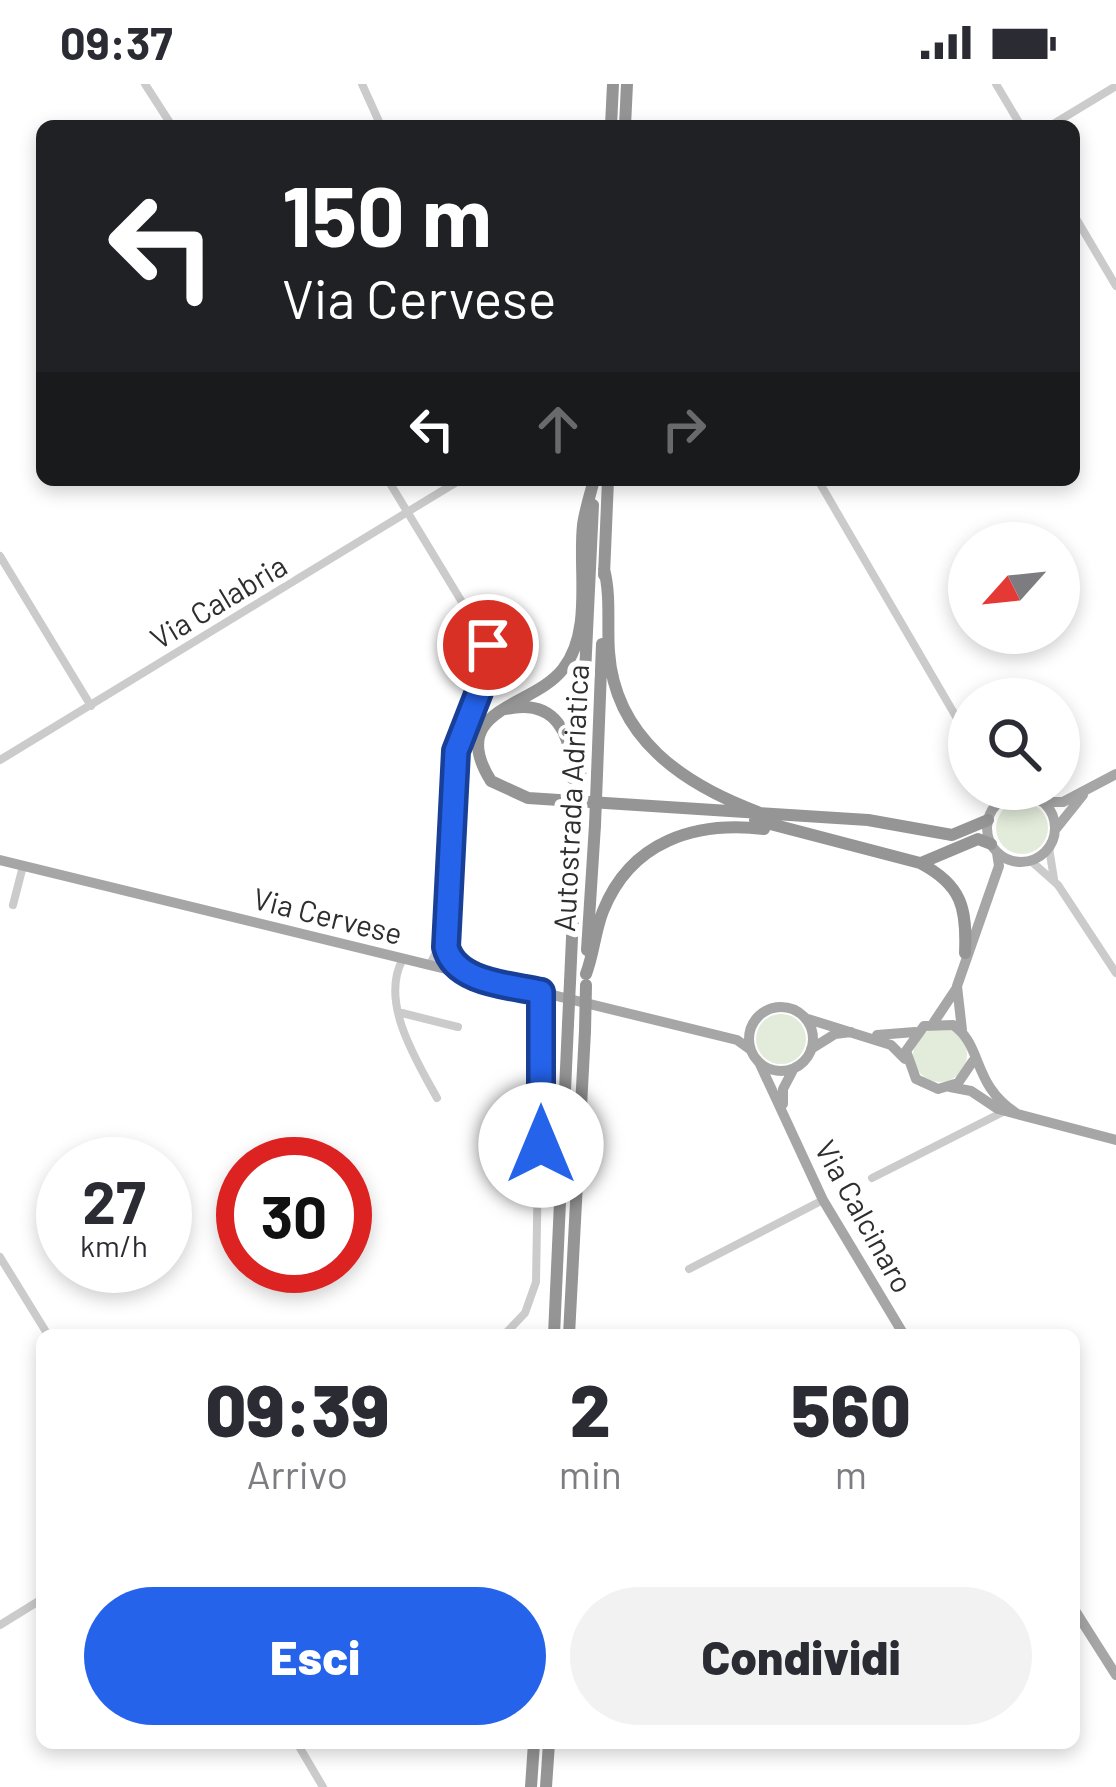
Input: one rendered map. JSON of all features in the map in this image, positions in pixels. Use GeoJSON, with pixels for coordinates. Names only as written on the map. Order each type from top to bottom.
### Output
{"type":"FeatureCollection","features":[{"type":"Feature","properties":{"kind":"highway"},"geometry":{"type":"LineString","coordinates":[[611,120],[613,84]]}},
{"type":"Feature","properties":{"kind":"highway"},"geometry":{"type":"LineString","coordinates":[[625,120],[627,84]]}},
{"type":"Feature","properties":{"kind":"highway"},"geometry":{"type":"LineString","coordinates":[[592,486],[583,522],[576,648],[547,684],[499,710],[481,731],[479,753],[491,781],[514,795],[868,820],[952,835],[988,820]]}},
{"type":"Feature","properties":{"kind":"highway","name":"Autostrada Adriatica"},"geometry":{"type":"LineString","coordinates":[[554,1329],[576,779],[594,486]]}},
{"type":"Feature","properties":{"kind":"highway","name":"Autostrada Adriatica"},"geometry":{"type":"LineString","coordinates":[[569,1329],[608,486]]}},
{"type":"Feature","properties":{"kind":"highway"},"geometry":{"type":"LineString","coordinates":[[604,568],[613,679],[635,731],[705,790],[769,816]]}},
{"type":"Feature","properties":{"kind":"highway"},"geometry":{"type":"LineString","coordinates":[[499,710],[534,706],[558,719],[570,743],[576,779]]}},
{"type":"Feature","properties":{"kind":"highway"},"geometry":{"type":"LineString","coordinates":[[736,814],[920,863],[950,880],[962,897],[965,953]]}},
{"type":"Feature","properties":{"kind":"highway"},"geometry":{"type":"LineString","coordinates":[[586,980],[612,892],[625,872],[657,844],[682,833],[732,826],[790,832]]}},
{"type":"Feature","properties":{"kind":"highway"},"geometry":{"type":"LineString","coordinates":[[920,863],[979,838],[994,848]]}},
{"type":"Feature","properties":{"kind":"highway"},"geometry":{"type":"LineString","coordinates":[[531,1787],[534,1749]]}},
{"type":"Feature","properties":{"kind":"highway"},"geometry":{"type":"LineString","coordinates":[[546,1787],[549,1749]]}},
{"type":"Feature","properties":{"kind":"main road"},"geometry":{"type":"LineString","coordinates":[[989,888],[1048,848],[1055,830],[1086,793],[1116,774]]}},
{"type":"Feature","properties":{"kind":"main road"},"geometry":{"type":"LineString","coordinates":[[1080,794],[1086,793]]}},
{"type":"Feature","properties":{"kind":"main road"},"geometry":{"type":"LineString","coordinates":[[994,810],[988,820],[999,866],[957,986],[934,1022],[915,1033],[862,1033],[835,1034],[811,1049],[794,1068],[776,1070],[759,1062],[751,1050],[752,1025],[764,1012],[781,1007],[805,1018],[862,1033],[891,1045],[922,1084],[971,1091],[1011,1112],[1116,1140]]}},
{"type":"Feature","properties":{"kind":"main road"},"geometry":{"type":"LineString","coordinates":[[1046,810],[1055,830]]}},
{"type":"Feature","properties":{"kind":"main road"},"geometry":{"type":"LineString","coordinates":[[994,848],[1025,862]]}},
{"type":"Feature","properties":{"kind":"main road","name":"Via Cervese"},"geometry":{"type":"LineString","coordinates":[[0,860],[714,1035],[751,1050]]}},
{"type":"Feature","properties":{"kind":"main road"},"geometry":{"type":"LineString","coordinates":[[957,986],[962,1030],[973,1061],[993,1096],[1011,1112]]}},
{"type":"Feature","properties":{"kind":"main road"},"geometry":{"type":"LineString","coordinates":[[805,1018],[812,1032],[811,1049]]}},
{"type":"Feature","properties":{"kind":"main road"},"geometry":{"type":"LineString","coordinates":[[934,1022],[962,1030]]}},
{"type":"Feature","properties":{"kind":"main road","name":"Via Cervese"},"geometry":{"type":"LineString","coordinates":[[714,1035],[752,1025]]}},
{"type":"Feature","properties":{"kind":"main road"},"geometry":{"type":"LineString","coordinates":[[907,1062],[915,1033]]}},
{"type":"Feature","properties":{"kind":"main road"},"geometry":{"type":"LineString","coordinates":[[950,1088],[965,1077],[973,1061]]}},
{"type":"Feature","properties":{"kind":"main road","name":"Via Calcinaro"},"geometry":{"type":"LineString","coordinates":[[759,1062],[823,1200],[900,1329]]}},
{"type":"Feature","properties":{"kind":"main road","name":"Via Calcinaro"},"geometry":{"type":"LineString","coordinates":[[787,1119],[783,1089],[794,1068]]}},
{"type":"Feature","properties":{"kind":"main road"},"geometry":{"type":"LineString","coordinates":[[1080,1618],[1116,1675]]}},
{"type":"Feature","properties":{"kind":"street"},"geometry":{"type":"LineString","coordinates":[[145,84],[168,120]]}},
{"type":"Feature","properties":{"kind":"street"},"geometry":{"type":"LineString","coordinates":[[362,84],[379,120]]}},
{"type":"Feature","properties":{"kind":"street"},"geometry":{"type":"LineString","coordinates":[[996,84],[1017,120]]}},
{"type":"Feature","properties":{"kind":"street"},"geometry":{"type":"LineString","coordinates":[[1060,120],[1116,86]]}},
{"type":"Feature","properties":{"kind":"street"},"geometry":{"type":"LineString","coordinates":[[1080,225],[1116,286]]}},
{"type":"Feature","properties":{"kind":"street"},"geometry":{"type":"LineString","coordinates":[[392,486],[488,645],[484,679],[456,751],[445,933],[449,958],[466,974]]}},
{"type":"Feature","properties":{"kind":"street","name":"Via Calabria"},"geometry":{"type":"LineString","coordinates":[[0,760],[450,486]]}},
{"type":"Feature","properties":{"kind":"street"},"geometry":{"type":"LineString","coordinates":[[821,486],[948,703]]}},
{"type":"Feature","properties":{"kind":"street"},"geometry":{"type":"LineString","coordinates":[[0,556],[91,706]]}},
{"type":"Feature","properties":{"kind":"street"},"geometry":{"type":"LineString","coordinates":[[1048,848],[1048,865],[1058,885],[1116,973]]}},
{"type":"Feature","properties":{"kind":"street"},"geometry":{"type":"LineString","coordinates":[[1025,862],[1058,885]]}},
{"type":"Feature","properties":{"kind":"street"},"geometry":{"type":"LineString","coordinates":[[13,905],[23,866]]}},
{"type":"Feature","properties":{"kind":"street"},"geometry":{"type":"LineString","coordinates":[[430,965],[445,933]]}},
{"type":"Feature","properties":{"kind":"street"},"geometry":{"type":"LineString","coordinates":[[403,959],[394,984],[400,1013],[410,1050],[437,1098]]}},
{"type":"Feature","properties":{"kind":"street"},"geometry":{"type":"LineString","coordinates":[[509,1329],[529,1306],[537,1274],[541,992]]}},
{"type":"Feature","properties":{"kind":"street"},"geometry":{"type":"LineString","coordinates":[[400,1013],[458,1027]]}},
{"type":"Feature","properties":{"kind":"street"},"geometry":{"type":"LineString","coordinates":[[985,1119],[987,1103]]}},
{"type":"Feature","properties":{"kind":"street"},"geometry":{"type":"LineString","coordinates":[[872,1178],[985,1119],[1011,1112]]}},
{"type":"Feature","properties":{"kind":"street"},"geometry":{"type":"LineString","coordinates":[[688,1269],[823,1200]]}},
{"type":"Feature","properties":{"kind":"street"},"geometry":{"type":"LineString","coordinates":[[0,1257],[44,1329]]}},
{"type":"Feature","properties":{"kind":"street"},"geometry":{"type":"LineString","coordinates":[[0,1624],[36,1603]]}},
{"type":"Feature","properties":{"kind":"street"},"geometry":{"type":"LineString","coordinates":[[301,1749],[323,1787]]}},
{"type":"Feature","properties":{"kind":"green space"},"geometry":{"type":"Polygon","coordinates":[[[1004,810],[1040,810],[1046,818],[1046,838],[1032,852],[1012,852],[998,838],[998,818],[1004,810]]]}},
{"type":"Feature","properties":{"kind":"green space"},"geometry":{"type":"Polygon","coordinates":[[[771,1015],[791,1015],[805,1029],[805,1049],[791,1063],[771,1063],[757,1049],[757,1029],[771,1015]]]}},
{"type":"Feature","properties":{"kind":"green space"},"geometry":{"type":"Polygon","coordinates":[[[940,1028],[959,1036],[967,1055],[959,1074],[940,1082],[921,1074],[913,1055],[921,1036],[940,1028]]]}},
{"type":"Feature","properties":{"kind":"route"},"geometry":{"type":"LineString","coordinates":[[488,645],[484,679],[462,725],[456,751],[446,947],[453,964],[466,974],[541,992],[541,1145]]}}]}
